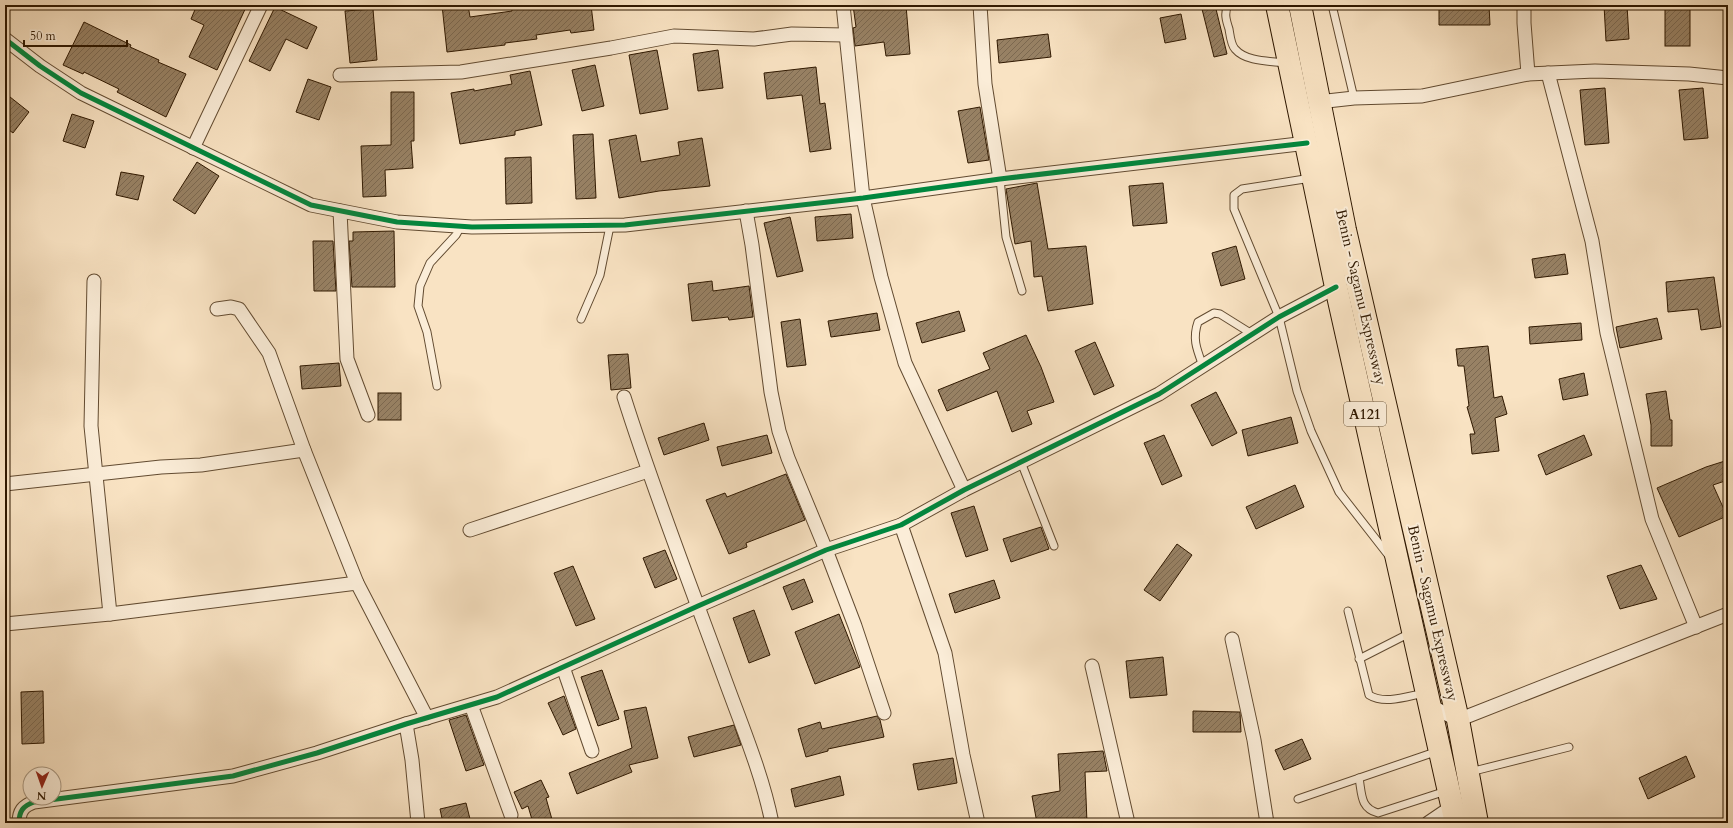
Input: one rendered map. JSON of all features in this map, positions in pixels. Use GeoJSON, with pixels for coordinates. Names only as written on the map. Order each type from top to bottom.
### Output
{"type":"FeatureCollection","features":[{"type":"Feature","properties":{"kind":"highway","name":"A121"},"geometry":{"type":"LineString","coordinates":[[1277,5],[1336,287],[1453,807]]}},
{"type":"Feature","properties":{"kind":"highway","name":"Benin - Sagamu Expressway"},"geometry":{"type":"LineString","coordinates":[[1300,5],[1318,102],[1345,230],[1458,720],[1477,823]]}},
{"type":"Feature","properties":{"kind":"street"},"geometry":{"type":"LineString","coordinates":[[193,148],[261,5]]}},
{"type":"Feature","properties":{"kind":"street"},"geometry":{"type":"LineString","coordinates":[[843,5],[863,198],[881,277],[905,363],[964,490]]}},
{"type":"Feature","properties":{"kind":"street"},"geometry":{"type":"LineString","coordinates":[[980,5],[985,84],[1000,179]]}},
{"type":"Feature","properties":{"kind":"street"},"geometry":{"type":"LineString","coordinates":[[1524,5],[1528,74]]}},
{"type":"Feature","properties":{"kind":"street"},"geometry":{"type":"LineString","coordinates":[[340,75],[461,72],[611,48],[674,36],[754,39],[792,34],[845,35]]}},
{"type":"Feature","properties":{"kind":"street"},"geometry":{"type":"LineString","coordinates":[[7,44],[81,93],[311,205],[397,222],[461,226],[610,226],[863,198],[1000,179],[1307,143]]}},
{"type":"Feature","properties":{"kind":"street"},"geometry":{"type":"LineString","coordinates":[[1318,102],[1354,98],[1422,96],[1528,74],[1596,71],[1689,74],[1728,78]]}},
{"type":"Feature","properties":{"kind":"street"},"geometry":{"type":"LineString","coordinates":[[1548,73],[1592,241],[1607,333],[1652,519],[1696,627]]}},
{"type":"Feature","properties":{"kind":"street"},"geometry":{"type":"LineString","coordinates":[[340,211],[347,359],[368,415]]}},
{"type":"Feature","properties":{"kind":"street"},"geometry":{"type":"LineString","coordinates":[[746,211],[752,245],[771,392],[779,431],[855,626],[884,713]]}},
{"type":"Feature","properties":{"kind":"street"},"geometry":{"type":"LineString","coordinates":[[94,280],[91,406],[96,474],[110,614]]}},
{"type":"Feature","properties":{"kind":"street"},"geometry":{"type":"LineString","coordinates":[[19,823],[19,815],[24,806],[34,802],[233,776],[317,753],[406,724],[497,697],[826,550],[901,525],[964,490],[1159,394],[1278,317],[1336,287]]}},
{"type":"Feature","properties":{"kind":"street"},"geometry":{"type":"LineString","coordinates":[[217,309],[231,307],[239,309],[269,353],[304,450],[358,583],[427,718]]}},
{"type":"Feature","properties":{"kind":"street"},"geometry":{"type":"LineString","coordinates":[[624,398],[648,471],[765,794],[772,823]]}},
{"type":"Feature","properties":{"kind":"street"},"geometry":{"type":"LineString","coordinates":[[5,484],[161,467],[202,465],[304,450]]}},
{"type":"Feature","properties":{"kind":"street"},"geometry":{"type":"LineString","coordinates":[[470,530],[648,471]]}},
{"type":"Feature","properties":{"kind":"street"},"geometry":{"type":"LineString","coordinates":[[901,525],[945,653],[963,755],[978,823]]}},
{"type":"Feature","properties":{"kind":"street"},"geometry":{"type":"LineString","coordinates":[[5,624],[110,614],[358,583]]}},
{"type":"Feature","properties":{"kind":"street"},"geometry":{"type":"LineString","coordinates":[[1429,700],[1458,720],[1728,614]]}},
{"type":"Feature","properties":{"kind":"street"},"geometry":{"type":"LineString","coordinates":[[1232,640],[1254,740],[1267,823]]}},
{"type":"Feature","properties":{"kind":"street"},"geometry":{"type":"LineString","coordinates":[[1092,666],[1128,823]]}},
{"type":"Feature","properties":{"kind":"street"},"geometry":{"type":"LineString","coordinates":[[563,667],[592,751]]}},
{"type":"Feature","properties":{"kind":"street"},"geometry":{"type":"LineString","coordinates":[[471,705],[511,815]]}},
{"type":"Feature","properties":{"kind":"street"},"geometry":{"type":"LineString","coordinates":[[406,724],[412,760],[418,823]]}},
{"type":"Feature","properties":{"kind":"street"},"geometry":{"type":"LineString","coordinates":[[1428,823],[1453,807]]}},
{"type":"Feature","properties":{"kind":"lane"},"geometry":{"type":"LineString","coordinates":[[1228,5],[1225,17],[1234,48],[1249,58],[1289,64]]}},
{"type":"Feature","properties":{"kind":"lane"},"geometry":{"type":"LineString","coordinates":[[1332,5],[1354,98]]}},
{"type":"Feature","properties":{"kind":"lane"},"geometry":{"type":"LineString","coordinates":[[1314,178],[1242,189],[1234,195],[1234,209],[1278,317],[1297,391],[1311,431],[1339,492],[1400,570]]}},
{"type":"Feature","properties":{"kind":"lane"},"geometry":{"type":"LineString","coordinates":[[1000,179],[1006,237],[1022,291]]}},
{"type":"Feature","properties":{"kind":"lane"},"geometry":{"type":"LineString","coordinates":[[437,386],[427,332],[418,306],[420,286],[430,263],[456,235],[461,226]]}},
{"type":"Feature","properties":{"kind":"lane"},"geometry":{"type":"LineString","coordinates":[[581,319],[600,275],[610,226]]}},
{"type":"Feature","properties":{"kind":"lane"},"geometry":{"type":"LineString","coordinates":[[1203,366],[1194,342],[1195,329],[1198,322],[1214,313],[1220,314],[1252,334]]}},
{"type":"Feature","properties":{"kind":"lane"},"geometry":{"type":"LineString","coordinates":[[1021,462],[1054,546]]}},
{"type":"Feature","properties":{"kind":"lane"},"geometry":{"type":"LineString","coordinates":[[1348,611],[1369,695],[1375,699],[1384,700],[1429,700]]}},
{"type":"Feature","properties":{"kind":"lane"},"geometry":{"type":"LineString","coordinates":[[1359,659],[1414,631]]}},
{"type":"Feature","properties":{"kind":"lane"},"geometry":{"type":"LineString","coordinates":[[1468,772],[1569,748]]}},
{"type":"Feature","properties":{"kind":"lane"},"geometry":{"type":"LineString","coordinates":[[1298,799],[1440,750]]}},
{"type":"Feature","properties":{"kind":"lane"},"geometry":{"type":"LineString","coordinates":[[1359,778],[1364,806],[1370,811],[1378,813],[1453,807]]}},
{"type":"Feature","properties":{"kind":"building"},"geometry":{"type":"Polygon","coordinates":[[[197,5],[247,5],[217,70],[189,57],[204,25],[191,19],[197,5]]]}},
{"type":"Feature","properties":{"kind":"building"},"geometry":{"type":"Polygon","coordinates":[[[442,5],[468,5],[470,17],[512,11],[511,5],[591,5],[594,30],[571,33],[570,30],[536,35],[537,39],[505,43],[505,45],[447,52],[442,5]]]}},
{"type":"Feature","properties":{"kind":"building"},"geometry":{"type":"Polygon","coordinates":[[[853,5],[906,5],[910,54],[886,56],[884,42],[855,46],[853,28],[856,27],[853,5]]]}},
{"type":"Feature","properties":{"kind":"building"},"geometry":{"type":"Polygon","coordinates":[[[1201,5],[1215,5],[1227,54],[1214,57],[1201,5]]]}},
{"type":"Feature","properties":{"kind":"building"},"geometry":{"type":"Polygon","coordinates":[[[1439,5],[1489,5],[1490,25],[1439,25],[1439,5]]]}},
{"type":"Feature","properties":{"kind":"building"},"geometry":{"type":"Polygon","coordinates":[[[1604,5],[1627,5],[1629,39],[1606,41],[1604,5]]]}},
{"type":"Feature","properties":{"kind":"building"},"geometry":{"type":"Polygon","coordinates":[[[1665,5],[1690,5],[1690,46],[1665,46],[1665,5]]]}},
{"type":"Feature","properties":{"kind":"building"},"geometry":{"type":"Polygon","coordinates":[[[275,7],[317,27],[307,49],[286,39],[270,71],[249,61],[275,7]]]}},
{"type":"Feature","properties":{"kind":"building"},"geometry":{"type":"Polygon","coordinates":[[[373,9],[377,60],[350,63],[345,11],[373,9]]]}},
{"type":"Feature","properties":{"kind":"building"},"geometry":{"type":"Polygon","coordinates":[[[1181,14],[1186,39],[1165,43],[1160,18],[1181,14]]]}},
{"type":"Feature","properties":{"kind":"building"},"geometry":{"type":"Polygon","coordinates":[[[84,22],[131,45],[130,47],[159,60],[158,62],[186,74],[166,117],[117,92],[119,89],[84,72],[83,74],[63,65],[84,22]]]}},
{"type":"Feature","properties":{"kind":"building"},"geometry":{"type":"Polygon","coordinates":[[[1048,34],[1051,57],[999,63],[997,40],[1048,34]]]}},
{"type":"Feature","properties":{"kind":"building"},"geometry":{"type":"Polygon","coordinates":[[[657,50],[668,109],[640,114],[629,55],[657,50]]]}},
{"type":"Feature","properties":{"kind":"building"},"geometry":{"type":"Polygon","coordinates":[[[718,50],[723,88],[698,91],[693,54],[718,50]]]}},
{"type":"Feature","properties":{"kind":"building"},"geometry":{"type":"Polygon","coordinates":[[[595,65],[604,106],[582,111],[572,70],[595,65]]]}},
{"type":"Feature","properties":{"kind":"building"},"geometry":{"type":"Polygon","coordinates":[[[816,67],[820,104],[825,103],[831,149],[810,152],[802,95],[767,99],[764,73],[816,67]]]}},
{"type":"Feature","properties":{"kind":"building"},"geometry":{"type":"Polygon","coordinates":[[[530,71],[542,125],[515,131],[515,135],[460,144],[451,93],[474,89],[474,91],[512,84],[510,75],[530,71]]]}},
{"type":"Feature","properties":{"kind":"building"},"geometry":{"type":"Polygon","coordinates":[[[308,79],[331,87],[319,120],[296,112],[308,79]]]}},
{"type":"Feature","properties":{"kind":"building"},"geometry":{"type":"Polygon","coordinates":[[[1605,88],[1609,143],[1585,145],[1580,90],[1605,88]]]}},
{"type":"Feature","properties":{"kind":"building"},"geometry":{"type":"Polygon","coordinates":[[[1703,88],[1708,138],[1684,140],[1679,90],[1703,88]]]}},
{"type":"Feature","properties":{"kind":"building"},"geometry":{"type":"Polygon","coordinates":[[[391,92],[414,92],[414,141],[411,141],[413,168],[385,170],[386,196],[363,197],[361,146],[391,145],[391,92]]]}},
{"type":"Feature","properties":{"kind":"building"},"geometry":{"type":"Polygon","coordinates":[[[5,93],[29,112],[13,133],[5,127],[5,93]]]}},
{"type":"Feature","properties":{"kind":"building"},"geometry":{"type":"Polygon","coordinates":[[[980,107],[989,160],[968,163],[958,111],[980,107]]]}},
{"type":"Feature","properties":{"kind":"building"},"geometry":{"type":"Polygon","coordinates":[[[72,114],[94,121],[85,148],[63,141],[72,114]]]}},
{"type":"Feature","properties":{"kind":"building"},"geometry":{"type":"Polygon","coordinates":[[[593,134],[596,198],[576,199],[573,135],[593,134]]]}},
{"type":"Feature","properties":{"kind":"building"},"geometry":{"type":"Polygon","coordinates":[[[636,135],[641,162],[680,155],[678,142],[702,138],[710,186],[659,191],[619,198],[609,140],[636,135]]]}},
{"type":"Feature","properties":{"kind":"building"},"geometry":{"type":"Polygon","coordinates":[[[531,157],[532,203],[506,204],[505,158],[531,157]]]}},
{"type":"Feature","properties":{"kind":"building"},"geometry":{"type":"Polygon","coordinates":[[[197,162],[219,176],[195,214],[173,200],[197,162]]]}},
{"type":"Feature","properties":{"kind":"building"},"geometry":{"type":"Polygon","coordinates":[[[121,172],[144,176],[138,200],[116,195],[121,172]]]}},
{"type":"Feature","properties":{"kind":"building"},"geometry":{"type":"Polygon","coordinates":[[[1037,183],[1048,249],[1086,246],[1093,304],[1048,311],[1042,276],[1034,277],[1031,241],[1015,244],[1006,189],[1037,183]]]}},
{"type":"Feature","properties":{"kind":"building"},"geometry":{"type":"Polygon","coordinates":[[[1163,183],[1167,223],[1133,226],[1129,186],[1163,183]]]}},
{"type":"Feature","properties":{"kind":"building"},"geometry":{"type":"Polygon","coordinates":[[[851,214],[853,238],[817,241],[815,217],[851,214]]]}},
{"type":"Feature","properties":{"kind":"building"},"geometry":{"type":"Polygon","coordinates":[[[790,217],[803,271],[777,277],[764,223],[790,217]]]}},
{"type":"Feature","properties":{"kind":"building"},"geometry":{"type":"Polygon","coordinates":[[[394,231],[395,287],[352,287],[349,241],[353,241],[353,232],[394,231]]]}},
{"type":"Feature","properties":{"kind":"building"},"geometry":{"type":"Polygon","coordinates":[[[313,241],[333,241],[336,291],[314,291],[313,241]]]}},
{"type":"Feature","properties":{"kind":"building"},"geometry":{"type":"Polygon","coordinates":[[[1236,246],[1245,279],[1221,286],[1212,253],[1236,246]]]}},
{"type":"Feature","properties":{"kind":"building"},"geometry":{"type":"Polygon","coordinates":[[[1565,254],[1568,274],[1535,278],[1532,259],[1565,254]]]}},
{"type":"Feature","properties":{"kind":"building"},"geometry":{"type":"Polygon","coordinates":[[[1714,277],[1721,327],[1701,330],[1698,309],[1668,312],[1666,282],[1714,277]]]}},
{"type":"Feature","properties":{"kind":"building"},"geometry":{"type":"Polygon","coordinates":[[[712,281],[713,291],[749,286],[753,317],[729,320],[728,317],[692,321],[688,284],[712,281]]]}},
{"type":"Feature","properties":{"kind":"building"},"geometry":{"type":"Polygon","coordinates":[[[959,311],[965,331],[922,343],[916,323],[959,311]]]}},
{"type":"Feature","properties":{"kind":"building"},"geometry":{"type":"Polygon","coordinates":[[[877,313],[880,330],[831,337],[828,321],[877,313]]]}},
{"type":"Feature","properties":{"kind":"building"},"geometry":{"type":"Polygon","coordinates":[[[1657,318],[1662,339],[1620,348],[1616,327],[1657,318]]]}},
{"type":"Feature","properties":{"kind":"building"},"geometry":{"type":"Polygon","coordinates":[[[800,319],[806,365],[787,367],[781,322],[800,319]]]}},
{"type":"Feature","properties":{"kind":"building"},"geometry":{"type":"Polygon","coordinates":[[[1581,323],[1582,340],[1530,344],[1529,327],[1581,323]]]}},
{"type":"Feature","properties":{"kind":"building"},"geometry":{"type":"Polygon","coordinates":[[[1026,335],[1041,367],[1054,402],[1027,411],[1032,424],[1012,432],[997,391],[947,411],[938,390],[990,369],[983,353],[1026,335]]]}},
{"type":"Feature","properties":{"kind":"building"},"geometry":{"type":"Polygon","coordinates":[[[1095,342],[1114,386],[1094,395],[1075,351],[1095,342]]]}},
{"type":"Feature","properties":{"kind":"building"},"geometry":{"type":"Polygon","coordinates":[[[1488,346],[1494,398],[1502,396],[1507,414],[1495,418],[1499,451],[1472,454],[1470,434],[1475,434],[1467,407],[1469,406],[1464,366],[1458,366],[1456,349],[1488,346]]]}},
{"type":"Feature","properties":{"kind":"building"},"geometry":{"type":"Polygon","coordinates":[[[628,354],[631,388],[611,390],[608,355],[628,354]]]}},
{"type":"Feature","properties":{"kind":"building"},"geometry":{"type":"Polygon","coordinates":[[[339,363],[341,386],[302,389],[300,366],[339,363]]]}},
{"type":"Feature","properties":{"kind":"building"},"geometry":{"type":"Polygon","coordinates":[[[1584,373],[1588,395],[1563,400],[1559,379],[1584,373]]]}},
{"type":"Feature","properties":{"kind":"building"},"geometry":{"type":"Polygon","coordinates":[[[1666,391],[1670,420],[1672,420],[1672,446],[1651,446],[1651,425],[1646,394],[1666,391]]]}},
{"type":"Feature","properties":{"kind":"building"},"geometry":{"type":"Polygon","coordinates":[[[1216,392],[1237,433],[1212,446],[1191,405],[1216,392]]]}},
{"type":"Feature","properties":{"kind":"building"},"geometry":{"type":"Polygon","coordinates":[[[378,393],[401,393],[401,420],[378,420],[378,393]]]}},
{"type":"Feature","properties":{"kind":"building"},"geometry":{"type":"Polygon","coordinates":[[[1291,417],[1298,443],[1248,456],[1242,430],[1291,417]]]}},
{"type":"Feature","properties":{"kind":"building"},"geometry":{"type":"Polygon","coordinates":[[[704,423],[709,440],[664,455],[658,438],[704,423]]]}},
{"type":"Feature","properties":{"kind":"building"},"geometry":{"type":"Polygon","coordinates":[[[767,435],[772,453],[722,466],[717,447],[767,435]]]}},
{"type":"Feature","properties":{"kind":"building"},"geometry":{"type":"Polygon","coordinates":[[[1164,435],[1182,476],[1162,485],[1144,443],[1164,435]]]}},
{"type":"Feature","properties":{"kind":"building"},"geometry":{"type":"Polygon","coordinates":[[[1584,435],[1592,455],[1546,475],[1538,455],[1584,435]]]}},
{"type":"Feature","properties":{"kind":"building"},"geometry":{"type":"Polygon","coordinates":[[[1728,460],[1728,480],[1713,485],[1727,516],[1679,537],[1657,488],[1706,467],[1728,460]]]}},
{"type":"Feature","properties":{"kind":"building"},"geometry":{"type":"Polygon","coordinates":[[[786,474],[805,520],[746,543],[747,547],[729,554],[706,500],[725,493],[727,497],[786,474]]]}},
{"type":"Feature","properties":{"kind":"building"},"geometry":{"type":"Polygon","coordinates":[[[1295,485],[1304,507],[1256,529],[1246,507],[1295,485]]]}},
{"type":"Feature","properties":{"kind":"building"},"geometry":{"type":"Polygon","coordinates":[[[974,506],[988,550],[966,557],[951,513],[974,506]]]}},
{"type":"Feature","properties":{"kind":"building"},"geometry":{"type":"Polygon","coordinates":[[[1041,527],[1049,549],[1011,562],[1003,539],[1041,527]]]}},
{"type":"Feature","properties":{"kind":"building"},"geometry":{"type":"Polygon","coordinates":[[[1177,544],[1192,555],[1160,601],[1144,590],[1177,544]]]}},
{"type":"Feature","properties":{"kind":"building"},"geometry":{"type":"Polygon","coordinates":[[[665,550],[677,579],[655,588],[643,558],[665,550]]]}},
{"type":"Feature","properties":{"kind":"building"},"geometry":{"type":"Polygon","coordinates":[[[1641,565],[1657,599],[1620,609],[1607,576],[1641,565]]]}},
{"type":"Feature","properties":{"kind":"building"},"geometry":{"type":"Polygon","coordinates":[[[573,566],[595,619],[576,626],[554,573],[573,566]]]}},
{"type":"Feature","properties":{"kind":"building"},"geometry":{"type":"Polygon","coordinates":[[[804,579],[813,602],[792,610],[783,587],[804,579]]]}},
{"type":"Feature","properties":{"kind":"building"},"geometry":{"type":"Polygon","coordinates":[[[994,580],[1000,598],[955,613],[949,594],[994,580]]]}},
{"type":"Feature","properties":{"kind":"building"},"geometry":{"type":"Polygon","coordinates":[[[754,610],[770,655],[749,663],[733,618],[754,610]]]}},
{"type":"Feature","properties":{"kind":"building"},"geometry":{"type":"Polygon","coordinates":[[[839,614],[860,667],[815,684],[795,632],[839,614]]]}},
{"type":"Feature","properties":{"kind":"building"},"geometry":{"type":"Polygon","coordinates":[[[1163,657],[1167,695],[1130,698],[1126,661],[1163,657]]]}},
{"type":"Feature","properties":{"kind":"building"},"geometry":{"type":"Polygon","coordinates":[[[602,670],[619,719],[598,726],[581,677],[602,670]]]}},
{"type":"Feature","properties":{"kind":"building"},"geometry":{"type":"Polygon","coordinates":[[[43,691],[44,743],[22,744],[21,692],[43,691]]]}},
{"type":"Feature","properties":{"kind":"building"},"geometry":{"type":"Polygon","coordinates":[[[564,696],[576,729],[563,735],[548,703],[564,696]]]}},
{"type":"Feature","properties":{"kind":"building"},"geometry":{"type":"Polygon","coordinates":[[[646,707],[658,758],[629,765],[632,772],[577,794],[569,773],[632,748],[624,711],[646,707]]]}},
{"type":"Feature","properties":{"kind":"building"},"geometry":{"type":"Polygon","coordinates":[[[1193,711],[1240,712],[1241,732],[1193,732],[1193,711]]]}},
{"type":"Feature","properties":{"kind":"building"},"geometry":{"type":"Polygon","coordinates":[[[466,715],[484,765],[466,771],[449,720],[466,715]]]}},
{"type":"Feature","properties":{"kind":"building"},"geometry":{"type":"Polygon","coordinates":[[[877,716],[880,720],[884,737],[828,749],[828,751],[806,757],[798,729],[820,722],[822,729],[877,716]]]}},
{"type":"Feature","properties":{"kind":"building"},"geometry":{"type":"Polygon","coordinates":[[[734,725],[741,745],[694,757],[688,737],[734,725]]]}},
{"type":"Feature","properties":{"kind":"building"},"geometry":{"type":"Polygon","coordinates":[[[1302,739],[1311,759],[1284,770],[1275,750],[1302,739]]]}},
{"type":"Feature","properties":{"kind":"building"},"geometry":{"type":"Polygon","coordinates":[[[1103,751],[1107,771],[1085,772],[1087,823],[1037,823],[1032,796],[1060,791],[1058,754],[1103,751]]]}},
{"type":"Feature","properties":{"kind":"building"},"geometry":{"type":"Polygon","coordinates":[[[1686,756],[1695,777],[1648,799],[1639,778],[1686,756]]]}},
{"type":"Feature","properties":{"kind":"building"},"geometry":{"type":"Polygon","coordinates":[[[953,758],[957,783],[918,790],[913,764],[953,758]]]}},
{"type":"Feature","properties":{"kind":"building"},"geometry":{"type":"Polygon","coordinates":[[[840,776],[844,795],[795,807],[791,789],[840,776]]]}},
{"type":"Feature","properties":{"kind":"building"},"geometry":{"type":"Polygon","coordinates":[[[541,780],[549,797],[546,798],[553,823],[533,823],[528,806],[522,809],[514,792],[541,780]]]}},
{"type":"Feature","properties":{"kind":"building"},"geometry":{"type":"Polygon","coordinates":[[[466,803],[471,823],[443,823],[440,809],[466,803]]]}},
{"type":"Feature","properties":{"kind":"cycle path"},"geometry":{"type":"LineString","coordinates":[[5,39],[40,66],[81,93],[311,205],[397,222],[472,227],[625,225],[863,198],[1000,179],[1307,143]]}},
{"type":"Feature","properties":{"kind":"cycle path"},"geometry":{"type":"LineString","coordinates":[[19,823],[22,810],[27,805],[34,802],[233,776],[317,753],[406,724],[497,697],[826,550],[901,525],[964,490],[1159,394],[1279,317],[1336,287]]}}]}
